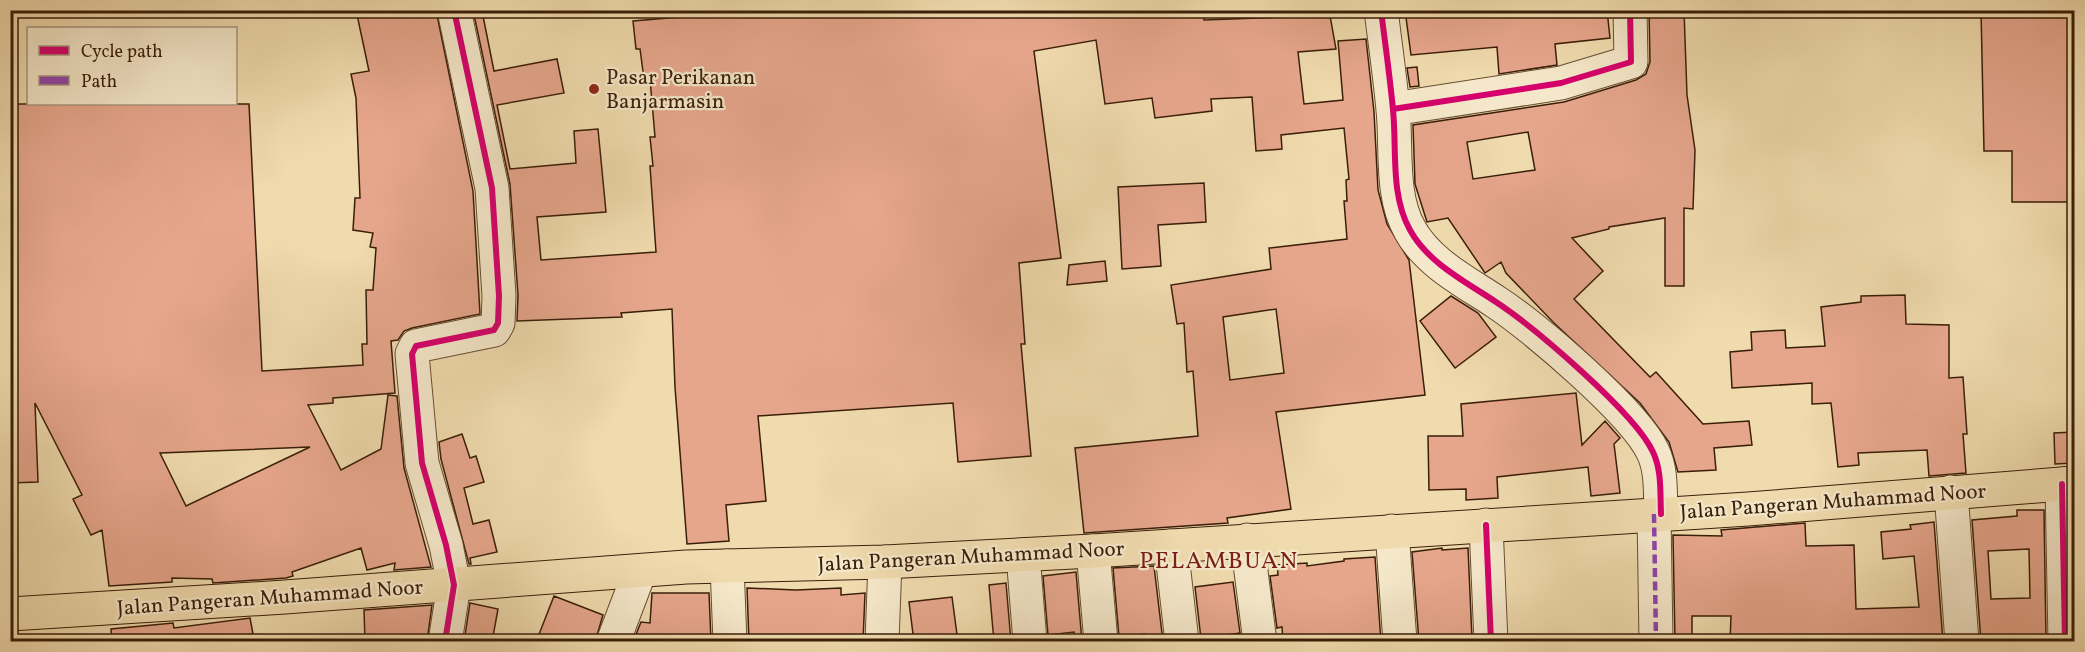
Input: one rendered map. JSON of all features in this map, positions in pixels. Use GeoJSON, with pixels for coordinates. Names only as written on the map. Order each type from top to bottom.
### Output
{"type":"FeatureCollection","features":[{"type":"Feature","properties":{"kind":"main road","name":"Jalan Pangeran Muhammad Noor"},"geometry":{"type":"LineString","coordinates":[[10,614],[454,585],[640,570],[1093,552],[1657,514],[2068,483]]}},
{"type":"Feature","properties":{"kind":"street"},"geometry":{"type":"LineString","coordinates":[[446,642],[454,585],[446,545],[422,464],[412,354],[416,346],[422,344],[441,343],[494,330],[498,323],[499,296],[492,188],[454,10]]}},
{"type":"Feature","properties":{"kind":"street"},"geometry":{"type":"LineString","coordinates":[[1381,10],[1393,109],[1398,185],[1402,212],[1410,231],[1425,250],[1448,271],[1498,303],[1542,338],[1620,410],[1652,449],[1660,474],[1657,514],[1656,642]]}},
{"type":"Feature","properties":{"kind":"street"},"geometry":{"type":"LineString","coordinates":[[1393,109],[1561,83],[1631,62],[1630,10]]}},
{"type":"Feature","properties":{"kind":"street"},"geometry":{"type":"LineString","coordinates":[[2065,642],[2068,483]]}},
{"type":"Feature","properties":{"kind":"street"},"geometry":{"type":"LineString","coordinates":[[1952,492],[1962,642]]}},
{"type":"Feature","properties":{"kind":"street"},"geometry":{"type":"LineString","coordinates":[[1486,525],[1491,642]]}},
{"type":"Feature","properties":{"kind":"street"},"geometry":{"type":"LineString","coordinates":[[1392,531],[1400,642]]}},
{"type":"Feature","properties":{"kind":"street"},"geometry":{"type":"LineString","coordinates":[[1247,540],[1260,642]]}},
{"type":"Feature","properties":{"kind":"street"},"geometry":{"type":"LineString","coordinates":[[1171,546],[1182,642]]}},
{"type":"Feature","properties":{"kind":"street"},"geometry":{"type":"LineString","coordinates":[[1093,552],[1101,642]]}},
{"type":"Feature","properties":{"kind":"street"},"geometry":{"type":"LineString","coordinates":[[1023,555],[1030,642]]}},
{"type":"Feature","properties":{"kind":"street"},"geometry":{"type":"LineString","coordinates":[[882,642],[885,562]]}},
{"type":"Feature","properties":{"kind":"street"},"geometry":{"type":"LineString","coordinates":[[727,566],[730,642]]}},
{"type":"Feature","properties":{"kind":"street"},"geometry":{"type":"LineString","coordinates":[[613,642],[640,570]]}},
{"type":"Feature","properties":{"kind":"building"},"geometry":{"type":"Polygon","coordinates":[[[356,10],[436,10],[473,191],[480,314],[412,328],[404,331],[398,340],[391,341],[395,393],[333,398],[333,403],[308,405],[341,470],[381,449],[388,395],[397,396],[404,468],[431,567],[394,570],[395,563],[367,570],[361,548],[292,572],[293,576],[286,578],[213,583],[212,579],[172,578],[172,582],[109,586],[102,530],[91,535],[73,499],[82,495],[35,403],[38,482],[10,483],[10,104],[249,104],[262,371],[363,365],[362,344],[367,344],[366,290],[373,290],[376,248],[370,247],[373,233],[353,230],[355,198],[360,198],[356,98],[351,74],[369,71],[356,10]],[[310,447],[160,453],[186,506],[310,447]]]}},
{"type":"Feature","properties":{"kind":"building"},"geometry":{"type":"Polygon","coordinates":[[[473,10],[476,10],[478,17],[483,16],[494,71],[557,59],[564,93],[497,105],[510,169],[576,163],[574,131],[598,129],[606,212],[537,217],[541,260],[656,252],[650,166],[653,166],[650,137],[655,137],[650,79],[644,79],[640,49],[636,49],[633,21],[704,15],[704,10],[1203,10],[1204,20],[1283,17],[1281,10],[1329,10],[1336,49],[1298,52],[1304,104],[1343,100],[1338,41],[1366,39],[1374,112],[1378,190],[1387,224],[1409,260],[1425,395],[1276,412],[1291,509],[1227,518],[1228,523],[1084,533],[1075,448],[1198,436],[1193,371],[1187,372],[1184,323],[1177,324],[1171,285],[1271,269],[1269,248],[1347,239],[1344,201],[1347,201],[1346,180],[1349,179],[1344,128],[1281,135],[1282,149],[1256,151],[1252,97],[1211,99],[1212,111],[1155,118],[1152,98],[1105,104],[1096,40],[1034,51],[1061,258],[1019,263],[1025,344],[1021,344],[1031,456],[958,462],[953,403],[758,416],[766,501],[726,505],[729,541],[687,544],[675,387],[672,309],[621,313],[622,317],[517,321],[518,295],[510,184],[473,10]],[[1276,309],[1223,317],[1230,380],[1284,373],[1276,309]]]}},
{"type":"Feature","properties":{"kind":"building"},"geometry":{"type":"Polygon","coordinates":[[[1405,10],[1607,10],[1610,38],[1555,44],[1557,65],[1499,74],[1497,47],[1411,55],[1405,10]]]}},
{"type":"Feature","properties":{"kind":"building"},"geometry":{"type":"Polygon","coordinates":[[[1649,10],[1684,10],[1687,95],[1695,150],[1693,209],[1684,208],[1684,286],[1665,286],[1665,218],[1609,227],[1609,229],[1572,238],[1603,271],[1574,299],[1650,377],[1656,372],[1703,424],[1749,421],[1752,445],[1714,448],[1716,470],[1678,472],[1669,442],[1640,403],[1554,323],[1506,273],[1501,262],[1485,273],[1448,218],[1427,222],[1415,184],[1413,125],[1564,102],[1636,80],[1646,74],[1650,62],[1649,10]],[[1528,132],[1467,142],[1473,179],[1535,170],[1528,132]]]}},
{"type":"Feature","properties":{"kind":"building"},"geometry":{"type":"Polygon","coordinates":[[[1981,10],[2074,10],[2074,202],[2012,202],[2012,151],[1984,151],[1981,10]]]}},
{"type":"Feature","properties":{"kind":"building"},"geometry":{"type":"Polygon","coordinates":[[[1417,67],[1419,86],[1410,87],[1407,68],[1417,67]]]}},
{"type":"Feature","properties":{"kind":"building"},"geometry":{"type":"Polygon","coordinates":[[[1204,183],[1206,222],[1158,225],[1161,266],[1122,269],[1118,187],[1204,183]]]}},
{"type":"Feature","properties":{"kind":"building"},"geometry":{"type":"Polygon","coordinates":[[[1105,261],[1107,281],[1067,285],[1069,265],[1105,261]]]}},
{"type":"Feature","properties":{"kind":"building"},"geometry":{"type":"Polygon","coordinates":[[[1905,295],[1906,324],[1949,325],[1949,378],[1963,377],[1967,434],[1963,434],[1966,473],[1929,476],[1927,450],[1858,453],[1859,465],[1838,467],[1831,403],[1812,404],[1812,383],[1732,388],[1730,352],[1752,350],[1751,332],[1785,330],[1786,348],[1825,346],[1821,307],[1861,302],[1861,296],[1905,295]]]}},
{"type":"Feature","properties":{"kind":"building"},"geometry":{"type":"Polygon","coordinates":[[[1451,296],[1478,313],[1496,337],[1455,368],[1420,321],[1451,296]]]}},
{"type":"Feature","properties":{"kind":"building"},"geometry":{"type":"Polygon","coordinates":[[[1576,393],[1582,445],[1605,421],[1620,438],[1614,444],[1620,493],[1591,496],[1588,467],[1497,477],[1498,498],[1466,500],[1466,489],[1429,490],[1428,436],[1463,436],[1461,404],[1576,393]]]}},
{"type":"Feature","properties":{"kind":"building"},"geometry":{"type":"Polygon","coordinates":[[[2074,432],[2074,463],[2055,464],[2054,433],[2074,432]]]}},
{"type":"Feature","properties":{"kind":"building"},"geometry":{"type":"Polygon","coordinates":[[[462,434],[470,458],[476,456],[484,482],[464,488],[473,524],[489,520],[497,552],[470,558],[471,564],[469,564],[441,459],[439,442],[462,434]]]}},
{"type":"Feature","properties":{"kind":"building"},"geometry":{"type":"Polygon","coordinates":[[[2017,510],[2044,510],[2046,642],[1981,642],[1972,520],[2017,516],[2017,510]],[[2029,549],[1988,551],[1991,599],[2030,598],[2029,549]]]}},
{"type":"Feature","properties":{"kind":"building"},"geometry":{"type":"Polygon","coordinates":[[[1934,522],[1943,642],[1730,642],[1731,616],[1692,616],[1692,642],[1675,642],[1673,535],[1722,536],[1721,530],[1805,523],[1806,546],[1854,545],[1856,609],[1919,607],[1914,556],[1883,559],[1881,532],[1911,529],[1910,525],[1934,522]]]}},
{"type":"Feature","properties":{"kind":"building"},"geometry":{"type":"Polygon","coordinates":[[[1442,548],[1442,550],[1468,548],[1472,639],[1419,642],[1412,552],[1442,548]]]}},
{"type":"Feature","properties":{"kind":"building"},"geometry":{"type":"Polygon","coordinates":[[[1375,557],[1381,642],[1283,642],[1282,627],[1277,628],[1270,576],[1278,575],[1277,565],[1307,563],[1307,566],[1344,561],[1344,559],[1375,557]]]}},
{"type":"Feature","properties":{"kind":"building"},"geometry":{"type":"Polygon","coordinates":[[[1154,566],[1163,642],[1145,642],[1145,634],[1119,637],[1113,568],[1154,566]]]}},
{"type":"Feature","properties":{"kind":"building"},"geometry":{"type":"Polygon","coordinates":[[[1076,572],[1082,642],[1075,642],[1074,632],[1048,635],[1043,576],[1076,572]]]}},
{"type":"Feature","properties":{"kind":"building"},"geometry":{"type":"Polygon","coordinates":[[[1233,582],[1240,633],[1201,639],[1195,587],[1233,582]]]}},
{"type":"Feature","properties":{"kind":"building"},"geometry":{"type":"Polygon","coordinates":[[[1006,583],[1011,642],[994,642],[989,585],[1006,583]]]}},
{"type":"Feature","properties":{"kind":"building"},"geometry":{"type":"Polygon","coordinates":[[[747,588],[796,590],[841,588],[841,595],[865,593],[863,642],[749,642],[747,588]]]}},
{"type":"Feature","properties":{"kind":"building"},"geometry":{"type":"Polygon","coordinates":[[[652,593],[709,593],[711,642],[633,642],[641,622],[650,623],[652,593]]]}},
{"type":"Feature","properties":{"kind":"building"},"geometry":{"type":"Polygon","coordinates":[[[554,596],[603,615],[595,642],[536,642],[554,596]]]}},
{"type":"Feature","properties":{"kind":"building"},"geometry":{"type":"Polygon","coordinates":[[[952,597],[958,642],[914,642],[909,602],[952,597]]]}},
{"type":"Feature","properties":{"kind":"building"},"geometry":{"type":"Polygon","coordinates":[[[470,603],[498,609],[492,642],[464,642],[470,603]]]}},
{"type":"Feature","properties":{"kind":"building"},"geometry":{"type":"Polygon","coordinates":[[[432,605],[427,641],[365,642],[364,610],[432,605]]]}},
{"type":"Feature","properties":{"kind":"building"},"geometry":{"type":"Polygon","coordinates":[[[250,618],[253,634],[241,636],[245,642],[112,642],[111,629],[173,623],[174,628],[250,618]]]}},
{"type":"Feature","properties":{"kind":"marked path"},"geometry":{"type":"LineString","coordinates":[[1654,514],[1656,642]]}},
{"type":"Feature","properties":{"kind":"cycle path"},"geometry":{"type":"LineString","coordinates":[[445,642],[454,585],[446,545],[422,463],[412,354],[416,346],[494,330],[498,323],[499,296],[492,188],[454,10]]}},
{"type":"Feature","properties":{"kind":"cycle path"},"geometry":{"type":"LineString","coordinates":[[1381,10],[1393,110],[1397,187],[1399,202],[1410,230],[1437,262],[1513,314],[1558,350],[1605,394],[1643,435],[1653,452],[1658,467],[1661,514]]}},
{"type":"Feature","properties":{"kind":"cycle path"},"geometry":{"type":"LineString","coordinates":[[1393,109],[1561,83],[1631,62],[1630,10]]}},
{"type":"Feature","properties":{"kind":"cycle path"},"geometry":{"type":"LineString","coordinates":[[2062,484],[2065,642]]}},
{"type":"Feature","properties":{"kind":"cycle path"},"geometry":{"type":"LineString","coordinates":[[1486,525],[1491,642]]}},
{"type":"Feature","properties":{"kind":"place","name":"Pasar Perikanan Banjarmasin"},"geometry":{"type":"Point","coordinates":[594,89]}},
{"type":"Feature","properties":{"kind":"district","name":"PELAMBUAN"},"geometry":{"type":"Point","coordinates":[1219,560]}}]}
